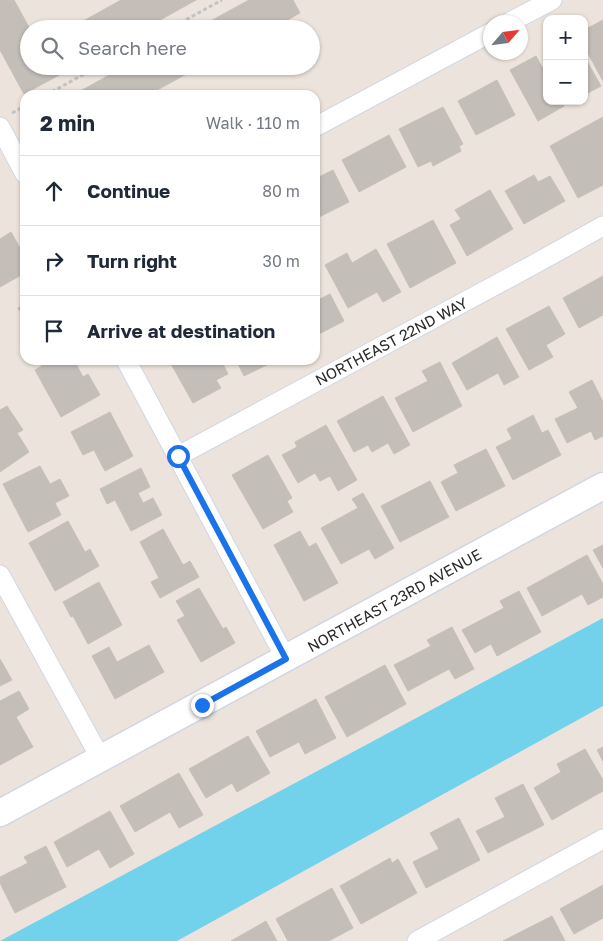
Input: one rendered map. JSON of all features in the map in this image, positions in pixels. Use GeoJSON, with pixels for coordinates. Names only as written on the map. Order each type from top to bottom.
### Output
{"type":"FeatureCollection","features":[{"type":"Feature","properties":{"kind":"street"},"geometry":{"type":"LineString","coordinates":[[523,15],[552,0]]}},
{"type":"Feature","properties":{"kind":"street"},"geometry":{"type":"LineString","coordinates":[[320,124],[483,37]]}},
{"type":"Feature","properties":{"kind":"street"},"geometry":{"type":"LineString","coordinates":[[2,135],[20,166]]}},
{"type":"Feature","properties":{"kind":"street","name":"NORTHEAST 22ND WAY"},"geometry":{"type":"LineString","coordinates":[[178,456],[603,226]]}},
{"type":"Feature","properties":{"kind":"street"},"geometry":{"type":"LineString","coordinates":[[129,365],[286,659]]}},
{"type":"Feature","properties":{"kind":"street","name":"NORTHEAST 23RD AVENUE"},"geometry":{"type":"LineString","coordinates":[[0,813],[603,486]]}},
{"type":"Feature","properties":{"kind":"street"},"geometry":{"type":"LineString","coordinates":[[0,575],[101,759]]}},
{"type":"Feature","properties":{"kind":"street"},"geometry":{"type":"LineString","coordinates":[[417,941],[603,839]]}},
{"type":"Feature","properties":{"kind":"path"},"geometry":{"type":"LineString","coordinates":[[185,20],[222,0]]}},
{"type":"Feature","properties":{"kind":"path"},"geometry":{"type":"LineString","coordinates":[[55,90],[83,75]]}},
{"type":"Feature","properties":{"kind":"water"},"geometry":{"type":"Polygon","coordinates":[[[603,618],[603,706],[177,941],[0,941],[603,618]]]}},
{"type":"Feature","properties":{"kind":"building"},"geometry":{"type":"Polygon","coordinates":[[[0,0],[14,0],[25,20],[20,20],[20,75],[59,75],[31,90],[22,90],[0,50],[0,0]]]}},
{"type":"Feature","properties":{"kind":"building"},"geometry":{"type":"Polygon","coordinates":[[[121,0],[196,0],[160,20],[85,20],[121,0]]]}},
{"type":"Feature","properties":{"kind":"building"},"geometry":{"type":"Polygon","coordinates":[[[249,0],[293,0],[300,13],[287,20],[212,20],[249,0]]]}},
{"type":"Feature","properties":{"kind":"building"},"geometry":{"type":"Polygon","coordinates":[[[603,20],[603,81],[588,53],[588,28],[603,20]]]}},
{"type":"Feature","properties":{"kind":"building"},"geometry":{"type":"Polygon","coordinates":[[[536,56],[543,69],[543,105],[564,106],[538,121],[510,70],[536,56]]]}},
{"type":"Feature","properties":{"kind":"building"},"geometry":{"type":"Polygon","coordinates":[[[588,63],[601,86],[588,93],[588,63]]]}},
{"type":"Feature","properties":{"kind":"building"},"geometry":{"type":"Polygon","coordinates":[[[110,75],[185,75],[157,90],[82,90],[110,75]]]}},
{"type":"Feature","properties":{"kind":"building"},"geometry":{"type":"Polygon","coordinates":[[[497,80],[515,115],[476,135],[458,101],[497,80]]]}},
{"type":"Feature","properties":{"kind":"building"},"geometry":{"type":"Polygon","coordinates":[[[443,107],[463,144],[459,146],[461,151],[433,166],[431,161],[418,167],[399,129],[443,107]]]}},
{"type":"Feature","properties":{"kind":"building"},"geometry":{"type":"Polygon","coordinates":[[[603,117],[603,185],[578,198],[550,146],[603,117]]]}},
{"type":"Feature","properties":{"kind":"building"},"geometry":{"type":"Polygon","coordinates":[[[389,135],[406,167],[359,192],[342,160],[389,135]]]}},
{"type":"Feature","properties":{"kind":"building"},"geometry":{"type":"Polygon","coordinates":[[[333,170],[349,202],[320,216],[320,176],[333,170]]]}},
{"type":"Feature","properties":{"kind":"building"},"geometry":{"type":"Polygon","coordinates":[[[534,175],[538,182],[550,176],[565,201],[524,224],[505,191],[534,175]]]}},
{"type":"Feature","properties":{"kind":"building"},"geometry":{"type":"Polygon","coordinates":[[[490,190],[513,229],[467,256],[450,225],[461,219],[455,210],[490,190]]]}},
{"type":"Feature","properties":{"kind":"building"},"geometry":{"type":"Polygon","coordinates":[[[433,220],[456,263],[410,288],[387,244],[433,220]]]}},
{"type":"Feature","properties":{"kind":"building"},"geometry":{"type":"Polygon","coordinates":[[[11,232],[20,248],[20,276],[0,287],[0,239],[11,232]]]}},
{"type":"Feature","properties":{"kind":"building"},"geometry":{"type":"Polygon","coordinates":[[[376,249],[401,292],[383,302],[377,292],[348,308],[325,265],[347,253],[352,263],[376,249]]]}},
{"type":"Feature","properties":{"kind":"building"},"geometry":{"type":"Polygon","coordinates":[[[603,276],[603,315],[579,328],[563,298],[603,276]]]}},
{"type":"Feature","properties":{"kind":"building"},"geometry":{"type":"Polygon","coordinates":[[[330,294],[344,321],[320,333],[320,299],[330,294]]]}},
{"type":"Feature","properties":{"kind":"building"},"geometry":{"type":"Polygon","coordinates":[[[549,306],[565,334],[546,345],[553,357],[529,370],[506,329],[549,306]]]}},
{"type":"Feature","properties":{"kind":"building"},"geometry":{"type":"Polygon","coordinates":[[[497,337],[519,377],[504,385],[498,373],[467,390],[452,363],[497,337]]]}},
{"type":"Feature","properties":{"kind":"building"},"geometry":{"type":"Polygon","coordinates":[[[440,362],[462,406],[413,432],[395,398],[428,381],[422,371],[440,362]]]}},
{"type":"Feature","properties":{"kind":"building"},"geometry":{"type":"Polygon","coordinates":[[[44,365],[77,365],[83,377],[88,374],[100,395],[61,417],[35,370],[44,365]]]}},
{"type":"Feature","properties":{"kind":"building"},"geometry":{"type":"Polygon","coordinates":[[[172,365],[224,365],[228,374],[216,380],[221,388],[193,403],[172,365]]]}},
{"type":"Feature","properties":{"kind":"building"},"geometry":{"type":"Polygon","coordinates":[[[238,365],[267,365],[244,376],[238,365]]]}},
{"type":"Feature","properties":{"kind":"building"},"geometry":{"type":"Polygon","coordinates":[[[592,380],[603,402],[603,436],[595,440],[591,431],[567,443],[555,419],[578,408],[569,392],[592,380]]]}},
{"type":"Feature","properties":{"kind":"building"},"geometry":{"type":"Polygon","coordinates":[[[383,396],[410,445],[394,454],[388,443],[372,452],[368,445],[354,452],[337,421],[383,396]]]}},
{"type":"Feature","properties":{"kind":"building"},"geometry":{"type":"Polygon","coordinates":[[[7,406],[23,430],[17,433],[29,452],[0,472],[0,410],[7,406]]]}},
{"type":"Feature","properties":{"kind":"building"},"geometry":{"type":"Polygon","coordinates":[[[110,412],[133,456],[105,471],[94,450],[83,455],[71,432],[110,412]]]}},
{"type":"Feature","properties":{"kind":"building"},"geometry":{"type":"Polygon","coordinates":[[[533,415],[542,433],[548,430],[561,455],[513,480],[496,447],[512,439],[507,429],[533,415]]]}},
{"type":"Feature","properties":{"kind":"building"},"geometry":{"type":"Polygon","coordinates":[[[326,425],[357,480],[338,491],[330,476],[320,481],[315,473],[298,483],[282,455],[297,447],[295,442],[326,425]]]}},
{"type":"Feature","properties":{"kind":"building"},"geometry":{"type":"Polygon","coordinates":[[[486,449],[505,486],[456,511],[441,482],[458,473],[454,465],[486,449]]]}},
{"type":"Feature","properties":{"kind":"building"},"geometry":{"type":"Polygon","coordinates":[[[268,455],[292,498],[287,501],[293,512],[263,529],[232,475],[268,455]]]}},
{"type":"Feature","properties":{"kind":"building"},"geometry":{"type":"Polygon","coordinates":[[[40,466],[50,484],[60,479],[69,496],[55,503],[61,515],[28,532],[3,484],[40,466]]]}},
{"type":"Feature","properties":{"kind":"building"},"geometry":{"type":"Polygon","coordinates":[[[141,468],[150,487],[138,493],[143,503],[153,498],[162,515],[131,531],[115,500],[107,504],[100,489],[141,468]]]}},
{"type":"Feature","properties":{"kind":"building"},"geometry":{"type":"Polygon","coordinates":[[[430,481],[449,517],[400,542],[381,506],[430,481]]]}},
{"type":"Feature","properties":{"kind":"building"},"geometry":{"type":"Polygon","coordinates":[[[363,493],[394,548],[375,559],[369,549],[341,564],[321,528],[358,508],[352,499],[363,493]]]}},
{"type":"Feature","properties":{"kind":"building"},"geometry":{"type":"Polygon","coordinates":[[[68,521],[85,552],[90,549],[99,566],[55,591],[29,543],[68,521]]]}},
{"type":"Feature","properties":{"kind":"building"},"geometry":{"type":"Polygon","coordinates":[[[163,529],[183,565],[190,561],[199,577],[160,598],[151,582],[159,578],[140,542],[163,529]]]}},
{"type":"Feature","properties":{"kind":"building"},"geometry":{"type":"Polygon","coordinates":[[[300,531],[309,547],[316,543],[338,583],[304,601],[274,545],[300,531]]]}},
{"type":"Feature","properties":{"kind":"building"},"geometry":{"type":"Polygon","coordinates":[[[603,545],[603,568],[593,550],[603,545]]]}},
{"type":"Feature","properties":{"kind":"building"},"geometry":{"type":"Polygon","coordinates":[[[587,555],[603,584],[603,597],[588,605],[582,594],[542,616],[527,588],[587,555]]]}},
{"type":"Feature","properties":{"kind":"building"},"geometry":{"type":"Polygon","coordinates":[[[99,582],[122,625],[88,644],[63,602],[99,582]]]}},
{"type":"Feature","properties":{"kind":"building"},"geometry":{"type":"Polygon","coordinates":[[[199,588],[223,629],[226,627],[235,643],[201,662],[177,620],[185,616],[176,601],[199,588]]]}},
{"type":"Feature","properties":{"kind":"building"},"geometry":{"type":"Polygon","coordinates":[[[519,591],[541,632],[497,656],[491,644],[475,653],[462,630],[504,608],[500,601],[519,591]]]}},
{"type":"Feature","properties":{"kind":"building"},"geometry":{"type":"Polygon","coordinates":[[[452,627],[474,669],[455,679],[449,669],[408,691],[394,665],[431,646],[427,640],[452,627]]]}},
{"type":"Feature","properties":{"kind":"building"},"geometry":{"type":"Polygon","coordinates":[[[149,645],[164,672],[115,699],[92,656],[109,647],[117,662],[149,645]]]}},
{"type":"Feature","properties":{"kind":"building"},"geometry":{"type":"Polygon","coordinates":[[[0,659],[12,680],[0,686],[0,659]]]}},
{"type":"Feature","properties":{"kind":"building"},"geometry":{"type":"Polygon","coordinates":[[[385,665],[406,704],[347,737],[325,697],[385,665]]]}},
{"type":"Feature","properties":{"kind":"building"},"geometry":{"type":"Polygon","coordinates":[[[19,691],[29,709],[16,717],[33,747],[0,765],[0,701],[19,691]]]}},
{"type":"Feature","properties":{"kind":"building"},"geometry":{"type":"Polygon","coordinates":[[[316,699],[336,738],[305,754],[299,742],[270,757],[256,731],[316,699]]]}},
{"type":"Feature","properties":{"kind":"building"},"geometry":{"type":"Polygon","coordinates":[[[248,736],[270,773],[237,792],[232,783],[206,798],[189,769],[248,736]]]}},
{"type":"Feature","properties":{"kind":"building"},"geometry":{"type":"Polygon","coordinates":[[[603,747],[603,761],[597,750],[603,747]]]}},
{"type":"Feature","properties":{"kind":"building"},"geometry":{"type":"Polygon","coordinates":[[[585,749],[603,780],[603,791],[552,820],[534,788],[561,772],[557,764],[585,749]]]}},
{"type":"Feature","properties":{"kind":"building"},"geometry":{"type":"Polygon","coordinates":[[[179,773],[203,815],[179,828],[170,812],[135,832],[120,806],[179,773]]]}},
{"type":"Feature","properties":{"kind":"building"},"geometry":{"type":"Polygon","coordinates":[[[523,784],[544,825],[488,853],[476,831],[505,817],[495,798],[523,784]]]}},
{"type":"Feature","properties":{"kind":"building"},"geometry":{"type":"Polygon","coordinates":[[[110,811],[134,854],[110,868],[99,849],[67,867],[54,842],[110,811]]]}},
{"type":"Feature","properties":{"kind":"building"},"geometry":{"type":"Polygon","coordinates":[[[459,818],[480,860],[426,888],[413,862],[439,849],[430,833],[459,818]]]}},
{"type":"Feature","properties":{"kind":"building"},"geometry":{"type":"Polygon","coordinates":[[[46,846],[66,887],[15,913],[0,883],[0,877],[28,863],[24,857],[46,846]]]}},
{"type":"Feature","properties":{"kind":"building"},"geometry":{"type":"Polygon","coordinates":[[[390,858],[392,863],[398,859],[417,893],[361,924],[340,886],[390,858]]]}},
{"type":"Feature","properties":{"kind":"building"},"geometry":{"type":"Polygon","coordinates":[[[603,885],[603,918],[574,934],[560,909],[603,885]]]}},
{"type":"Feature","properties":{"kind":"building"},"geometry":{"type":"Polygon","coordinates":[[[332,888],[353,928],[329,941],[288,941],[276,919],[332,888]]]}},
{"type":"Feature","properties":{"kind":"building"},"geometry":{"type":"Polygon","coordinates":[[[552,916],[565,941],[503,941],[552,916]]]}},
{"type":"Feature","properties":{"kind":"building"},"geometry":{"type":"Polygon","coordinates":[[[266,921],[277,941],[231,941],[266,921]]]}},
{"type":"Feature","properties":{"kind":"route"},"geometry":{"type":"LineString","coordinates":[[178,456],[286,659],[202,705]]}}]}
